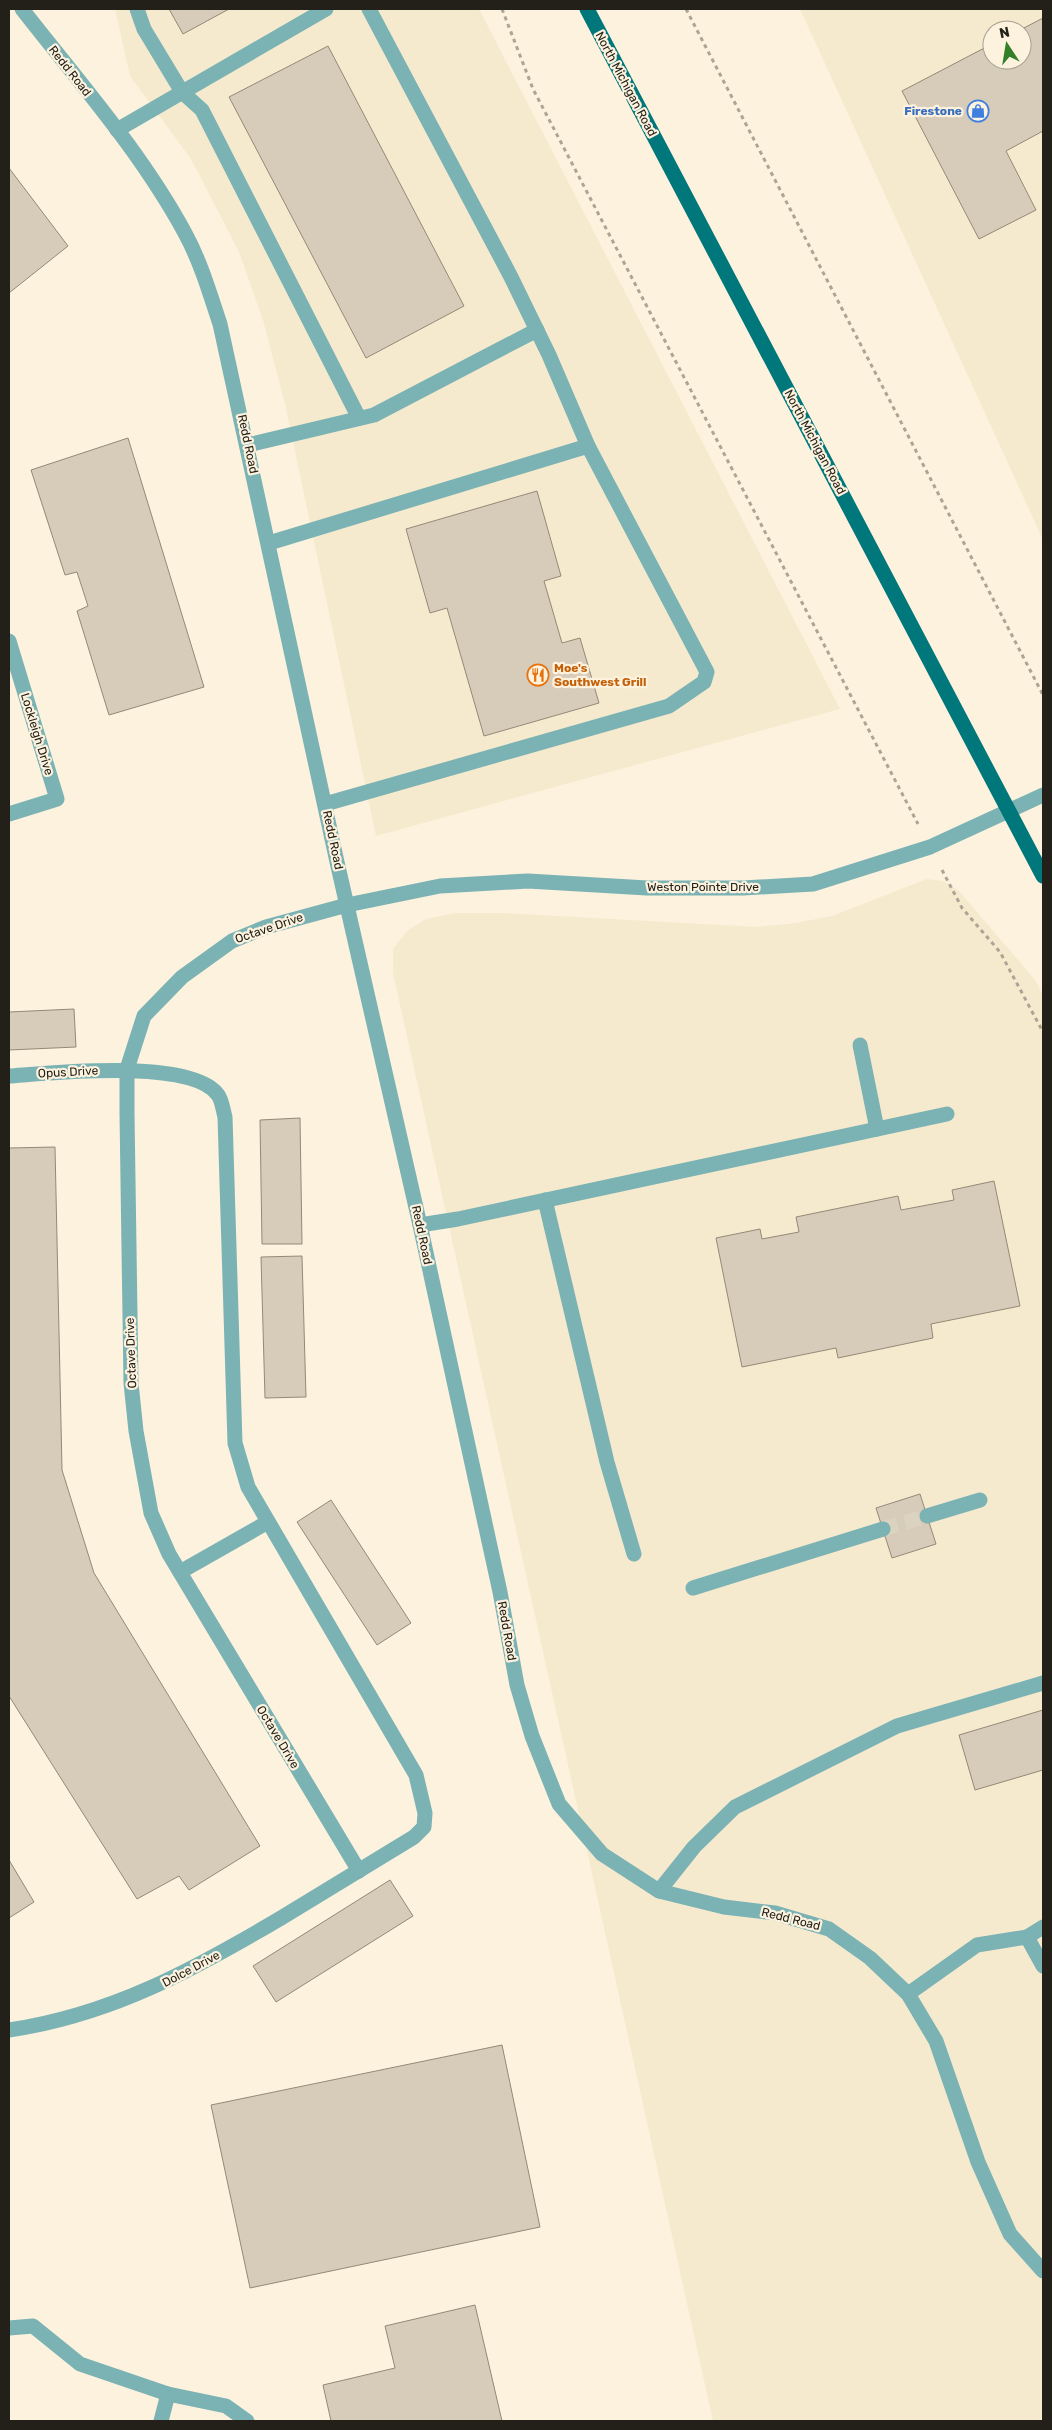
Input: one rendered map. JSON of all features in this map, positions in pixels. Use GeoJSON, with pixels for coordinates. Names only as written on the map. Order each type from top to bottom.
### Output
{"type":"FeatureCollection","features":[{"type":"Feature","properties":{"kind":"main road","name":"North Michigan Road"},"geometry":{"type":"LineString","coordinates":[[587,9],[1043,876]]}},
{"type":"Feature","properties":{"kind":"street","name":"Redd Road"},"geometry":{"type":"LineString","coordinates":[[22,9],[117,130],[163,195],[187,237],[203,273],[220,324],[248,445],[347,905],[420,1225],[500,1592],[517,1685],[532,1736],[559,1804],[602,1854],[659,1890],[724,1907],[775,1913],[829,1929],[870,1958],[908,1994],[936,2041],[978,2162],[1010,2234],[1043,2271]]}},
{"type":"Feature","properties":{"kind":"street"},"geometry":{"type":"LineString","coordinates":[[137,9],[144,29],[182,92],[202,110],[359,418]]}},
{"type":"Feature","properties":{"kind":"street"},"geometry":{"type":"LineString","coordinates":[[117,130],[326,9]]}},
{"type":"Feature","properties":{"kind":"street"},"geometry":{"type":"LineString","coordinates":[[325,804],[669,706],[704,682],[707,672],[588,446],[537,330],[370,9]]}},
{"type":"Feature","properties":{"kind":"street"},"geometry":{"type":"LineString","coordinates":[[248,445],[374,415],[537,330]]}},
{"type":"Feature","properties":{"kind":"street"},"geometry":{"type":"LineString","coordinates":[[269,543],[588,446]]}},
{"type":"Feature","properties":{"kind":"street","name":"Lockleigh Drive"},"geometry":{"type":"LineString","coordinates":[[9,641],[57,799],[9,814]]}},
{"type":"Feature","properties":{"kind":"street","name":"Weston Pointe Drive"},"geometry":{"type":"LineString","coordinates":[[347,905],[440,886],[528,881],[647,888],[742,888],[813,884],[930,846],[1043,795]]}},
{"type":"Feature","properties":{"kind":"street","name":"Octave Drive"},"geometry":{"type":"LineString","coordinates":[[347,905],[266,927],[232,941],[182,976],[144,1016],[127,1069],[131,1382],[136,1430],[151,1513],[169,1554],[358,1872]]}},
{"type":"Feature","properties":{"kind":"street"},"geometry":{"type":"LineString","coordinates":[[860,1045],[877,1129]]}},
{"type":"Feature","properties":{"kind":"street","name":"Opus Drive"},"geometry":{"type":"LineString","coordinates":[[9,1076],[127,1069],[198,1079],[218,1095],[224,1117],[235,1443],[248,1487],[268,1522]]}},
{"type":"Feature","properties":{"kind":"street"},"geometry":{"type":"LineString","coordinates":[[420,1225],[947,1114]]}},
{"type":"Feature","properties":{"kind":"street"},"geometry":{"type":"LineString","coordinates":[[545,1200],[607,1462],[634,1554]]}},
{"type":"Feature","properties":{"kind":"street"},"geometry":{"type":"LineString","coordinates":[[928,1516],[980,1500]]}},
{"type":"Feature","properties":{"kind":"street"},"geometry":{"type":"LineString","coordinates":[[180,1572],[268,1522]]}},
{"type":"Feature","properties":{"kind":"street","name":"Dolce Drive"},"geometry":{"type":"LineString","coordinates":[[9,2030],[88,2012],[156,1987],[218,1955],[358,1872],[414,1837],[424,1827],[425,1813],[416,1775],[268,1522]]}},
{"type":"Feature","properties":{"kind":"street"},"geometry":{"type":"LineString","coordinates":[[694,1588],[883,1529]]}},
{"type":"Feature","properties":{"kind":"street"},"geometry":{"type":"LineString","coordinates":[[659,1890],[694,1847],[735,1807],[897,1726],[1043,1683]]}},
{"type":"Feature","properties":{"kind":"street"},"geometry":{"type":"LineString","coordinates":[[908,1994],[977,1946],[1027,1937],[1043,1927]]}},
{"type":"Feature","properties":{"kind":"street"},"geometry":{"type":"LineString","coordinates":[[1027,1937],[1043,1966]]}},
{"type":"Feature","properties":{"kind":"street"},"geometry":{"type":"LineString","coordinates":[[9,2328],[33,2326],[80,2364],[168,2394],[226,2406],[247,2421]]}},
{"type":"Feature","properties":{"kind":"street"},"geometry":{"type":"LineString","coordinates":[[161,2421],[168,2394]]}},
{"type":"Feature","properties":{"kind":"path"},"geometry":{"type":"LineString","coordinates":[[502,9],[533,88],[897,783]]}},
{"type":"Feature","properties":{"kind":"path"},"geometry":{"type":"LineString","coordinates":[[686,9],[1043,695]]}},
{"type":"Feature","properties":{"kind":"path"},"geometry":{"type":"LineString","coordinates":[[954,894],[962,908],[1000,952],[1043,1032]]}},
{"type":"Feature","properties":{"kind":"shaded area"},"geometry":{"type":"Polygon","coordinates":[[[115,9],[479,9],[840,709],[376,836],[285,404],[263,320],[239,252],[191,159],[130,76],[115,9]]]}},
{"type":"Feature","properties":{"kind":"shaded area"},"geometry":{"type":"Polygon","coordinates":[[[800,9],[1043,9],[1043,540],[800,9]]]}},
{"type":"Feature","properties":{"kind":"shaded area"},"geometry":{"type":"Polygon","coordinates":[[[927,879],[943,881],[959,891],[1036,981],[1043,996],[1043,2421],[713,2421],[393,973],[393,949],[407,931],[426,919],[455,913],[503,913],[758,927],[796,923],[832,916],[927,879]]]}},
{"type":"Feature","properties":{"kind":"building"},"geometry":{"type":"Polygon","coordinates":[[[169,9],[229,9],[183,34],[169,9]]]}},
{"type":"Feature","properties":{"kind":"building","name":"Firestone"},"geometry":{"type":"Polygon","coordinates":[[[1043,18],[1043,131],[1006,151],[1036,210],[979,239],[902,91],[982,49],[982,70],[1032,70],[1032,24],[1043,18]]]}},
{"type":"Feature","properties":{"kind":"building"},"geometry":{"type":"Polygon","coordinates":[[[328,46],[464,306],[366,358],[229,97],[328,46]]]}},
{"type":"Feature","properties":{"kind":"building"},"geometry":{"type":"Polygon","coordinates":[[[9,168],[68,246],[9,293],[9,168]]]}},
{"type":"Feature","properties":{"kind":"building"},"geometry":{"type":"Polygon","coordinates":[[[128,438],[204,687],[109,715],[77,611],[88,606],[77,572],[65,575],[31,470],[128,438]]]}},
{"type":"Feature","properties":{"kind":"building"},"geometry":{"type":"Polygon","coordinates":[[[537,491],[561,576],[544,581],[562,643],[580,638],[599,703],[484,736],[447,608],[430,613],[406,529],[537,491]]]}},
{"type":"Feature","properties":{"kind":"building"},"geometry":{"type":"Polygon","coordinates":[[[74,1009],[76,1047],[9,1050],[9,1012],[74,1009]]]}},
{"type":"Feature","properties":{"kind":"building"},"geometry":{"type":"Polygon","coordinates":[[[300,1118],[302,1244],[262,1244],[260,1120],[300,1118]]]}},
{"type":"Feature","properties":{"kind":"building"},"geometry":{"type":"Polygon","coordinates":[[[55,1147],[62,1470],[94,1573],[260,1846],[189,1890],[179,1876],[137,1899],[9,1696],[9,1148],[55,1147]]]}},
{"type":"Feature","properties":{"kind":"building"},"geometry":{"type":"Polygon","coordinates":[[[994,1181],[1020,1306],[931,1324],[933,1338],[838,1358],[836,1348],[742,1367],[716,1238],[760,1229],[762,1239],[799,1232],[796,1217],[898,1196],[901,1210],[954,1200],[952,1190],[994,1181]]]}},
{"type":"Feature","properties":{"kind":"building"},"geometry":{"type":"Polygon","coordinates":[[[302,1256],[306,1397],[265,1398],[261,1257],[302,1256]]]}},
{"type":"Feature","properties":{"kind":"building"},"geometry":{"type":"Polygon","coordinates":[[[920,1494],[936,1544],[892,1558],[876,1508],[920,1494]]]}},
{"type":"Feature","properties":{"kind":"building"},"geometry":{"type":"Polygon","coordinates":[[[331,1500],[411,1623],[377,1645],[297,1522],[331,1500]]]}},
{"type":"Feature","properties":{"kind":"building"},"geometry":{"type":"Polygon","coordinates":[[[1043,1710],[1043,1770],[975,1790],[959,1735],[1043,1710]]]}},
{"type":"Feature","properties":{"kind":"building"},"geometry":{"type":"Polygon","coordinates":[[[9,1860],[34,1902],[9,1918],[9,1860]]]}},
{"type":"Feature","properties":{"kind":"building"},"geometry":{"type":"Polygon","coordinates":[[[390,1880],[413,1916],[276,2002],[253,1966],[390,1880]]]}},
{"type":"Feature","properties":{"kind":"building"},"geometry":{"type":"Polygon","coordinates":[[[502,2045],[540,2227],[250,2288],[211,2105],[502,2045]]]}},
{"type":"Feature","properties":{"kind":"building"},"geometry":{"type":"Polygon","coordinates":[[[475,2305],[502,2421],[331,2421],[323,2385],[395,2368],[385,2326],[475,2305]]]}},
{"type":"Feature","properties":{"kind":"tunnel"},"geometry":{"type":"LineString","coordinates":[[883,1529],[927,1516]]}},
{"type":"Feature","properties":{"kind":"place","name":"Firestone"},"geometry":{"type":"Point","coordinates":[978,111]}},
{"type":"Feature","properties":{"kind":"place","name":"Moe's Southwest Grill"},"geometry":{"type":"Point","coordinates":[538,675]}}]}
